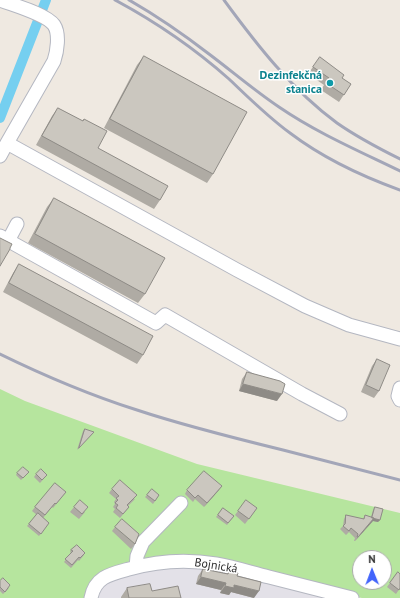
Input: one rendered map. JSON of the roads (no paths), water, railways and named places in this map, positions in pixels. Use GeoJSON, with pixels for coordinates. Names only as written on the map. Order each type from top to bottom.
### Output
{"type":"FeatureCollection","features":[{"type":"Feature","properties":{"kind":"street"},"geometry":{"type":"LineString","coordinates":[[0,0],[40,15],[54,25],[57,34],[54,61],[0,156]]}},
{"type":"Feature","properties":{"kind":"street"},"geometry":{"type":"LineString","coordinates":[[7,143],[305,306],[349,325],[400,340]]}},
{"type":"Feature","properties":{"kind":"street"},"geometry":{"type":"LineString","coordinates":[[17,224],[4,239],[156,323],[165,315],[302,394],[340,414]]}},
{"type":"Feature","properties":{"kind":"street"},"geometry":{"type":"LineString","coordinates":[[400,388],[398,396],[400,400]]}},
{"type":"Feature","properties":{"kind":"street"},"geometry":{"type":"LineString","coordinates":[[136,567],[137,556],[143,542],[182,503]]}},
{"type":"Feature","properties":{"kind":"street","name":"Bojnická"},"geometry":{"type":"LineString","coordinates":[[91,598],[98,581],[109,575],[136,567],[174,562],[217,564],[352,598]]}},
{"type":"Feature","properties":{"kind":"waterway"},"geometry":{"type":"LineString","coordinates":[[0,118],[46,0]]}},
{"type":"Feature","properties":{"kind":"railway"},"geometry":{"type":"LineString","coordinates":[[115,0],[160,26],[188,46],[229,79],[274,120],[303,142],[343,166],[400,190]]}},
{"type":"Feature","properties":{"kind":"railway"},"geometry":{"type":"LineString","coordinates":[[129,0],[180,32],[261,94],[293,116],[338,141],[400,171]]}},
{"type":"Feature","properties":{"kind":"railway"},"geometry":{"type":"LineString","coordinates":[[224,0],[262,50],[305,96],[337,123],[400,159]]}},
{"type":"Feature","properties":{"kind":"railway"},"geometry":{"type":"LineString","coordinates":[[0,354],[85,391],[155,416],[210,432],[400,480]]}},
{"type":"Feature","properties":{"kind":"place","name":"Dezinfekčná stanica"},"geometry":{"type":"Point","coordinates":[330,83]}}]}
